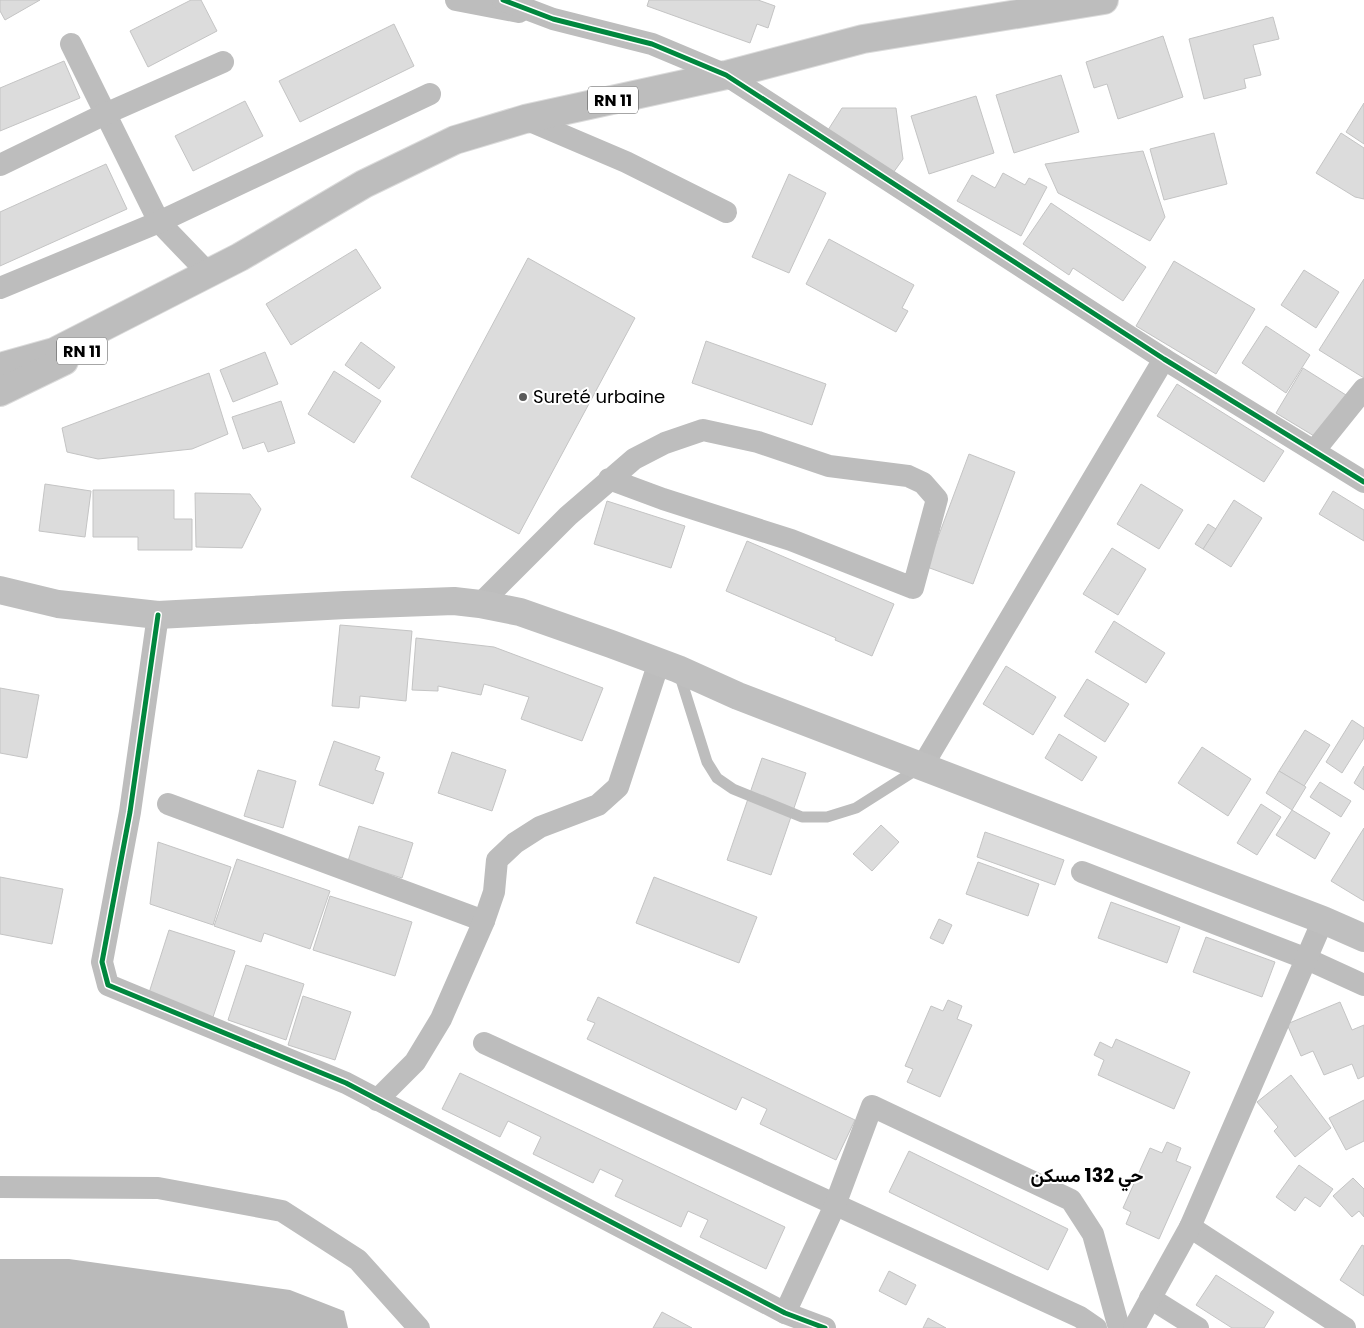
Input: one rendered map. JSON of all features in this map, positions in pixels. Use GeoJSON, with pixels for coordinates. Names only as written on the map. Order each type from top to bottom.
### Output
{"type":"FeatureCollection","features":[{"type":"Feature","properties":{"kind":"main road","name":"RN 11"},"geometry":{"type":"LineString","coordinates":[[0,367],[54,352],[240,257],[364,184],[455,140],[525,119],[726,75],[863,39],[1104,0]]}},
{"type":"Feature","properties":{"kind":"main road","name":"RN 11"},"geometry":{"type":"LineString","coordinates":[[0,392],[78,354],[156,299]]}},
{"type":"Feature","properties":{"kind":"main road"},"geometry":{"type":"LineString","coordinates":[[0,590],[58,604],[158,616],[345,605],[454,601],[520,612],[668,665],[738,696],[923,765],[1323,920],[1364,938]]}},
{"type":"Feature","properties":{"kind":"street"},"geometry":{"type":"LineString","coordinates":[[456,0],[553,19],[652,44],[726,75],[1164,359],[1364,482]]}},
{"type":"Feature","properties":{"kind":"street"},"geometry":{"type":"LineString","coordinates":[[503,0],[553,19]]}},
{"type":"Feature","properties":{"kind":"street"},"geometry":{"type":"LineString","coordinates":[[71,44],[159,222],[208,273]]}},
{"type":"Feature","properties":{"kind":"street"},"geometry":{"type":"LineString","coordinates":[[0,165],[105,114],[223,62]]}},
{"type":"Feature","properties":{"kind":"street"},"geometry":{"type":"LineString","coordinates":[[0,288],[159,222],[430,94]]}},
{"type":"Feature","properties":{"kind":"street"},"geometry":{"type":"LineString","coordinates":[[525,119],[626,162],[726,212]]}},
{"type":"Feature","properties":{"kind":"street"},"geometry":{"type":"LineString","coordinates":[[923,765],[1164,359]]}},
{"type":"Feature","properties":{"kind":"street"},"geometry":{"type":"LineString","coordinates":[[1314,451],[1364,389]]}},
{"type":"Feature","properties":{"kind":"street"},"geometry":{"type":"LineString","coordinates":[[480,604],[609,479],[634,459],[665,443],[703,430],[758,442],[829,466],[908,476],[923,483],[937,499],[913,588],[790,540],[663,499],[609,479]]}},
{"type":"Feature","properties":{"kind":"street"},"geometry":{"type":"LineString","coordinates":[[158,616],[130,812],[102,962],[108,985],[346,1083],[785,1313],[825,1328]]}},
{"type":"Feature","properties":{"kind":"street"},"geometry":{"type":"LineString","coordinates":[[377,1100],[416,1062],[440,1019],[484,921],[494,892],[497,860],[515,843],[540,828],[598,805],[618,787],[668,665]]}},
{"type":"Feature","properties":{"kind":"street"},"geometry":{"type":"LineString","coordinates":[[168,804],[484,921]]}},
{"type":"Feature","properties":{"kind":"street"},"geometry":{"type":"LineString","coordinates":[[1082,872],[1307,959],[1364,985]]}},
{"type":"Feature","properties":{"kind":"street"},"geometry":{"type":"LineString","coordinates":[[1134,1328],[1150,1298],[1158,1288],[1190,1227],[1323,920]]}},
{"type":"Feature","properties":{"kind":"street"},"geometry":{"type":"LineString","coordinates":[[484,1043],[1080,1317],[1096,1328]]}},
{"type":"Feature","properties":{"kind":"street"},"geometry":{"type":"LineString","coordinates":[[785,1313],[835,1205],[872,1106],[1071,1200],[1093,1234],[1119,1328]]}},
{"type":"Feature","properties":{"kind":"street"},"geometry":{"type":"LineString","coordinates":[[0,1187],[158,1188],[282,1211],[358,1260],[420,1328]]}},
{"type":"Feature","properties":{"kind":"street"},"geometry":{"type":"LineString","coordinates":[[1190,1227],[1344,1328]]}},
{"type":"Feature","properties":{"kind":"street"},"geometry":{"type":"LineString","coordinates":[[1150,1298],[1198,1328]]}},
{"type":"Feature","properties":{"kind":"lane"},"geometry":{"type":"LineString","coordinates":[[668,665],[706,762],[717,778],[733,788],[802,817],[827,817],[856,808],[923,765]]}},
{"type":"Feature","properties":{"kind":"shaded area"},"geometry":{"type":"Polygon","coordinates":[[[0,1259],[69,1259],[290,1290],[344,1311],[348,1328],[0,1328],[0,1259]]]}},
{"type":"Feature","properties":{"kind":"building"},"geometry":{"type":"Polygon","coordinates":[[[0,0],[40,0],[5,20],[0,11],[0,0]]]}},
{"type":"Feature","properties":{"kind":"building"},"geometry":{"type":"Polygon","coordinates":[[[191,0],[201,0],[217,31],[148,67],[130,31],[191,0]]]}},
{"type":"Feature","properties":{"kind":"building"},"geometry":{"type":"Polygon","coordinates":[[[649,0],[758,0],[775,6],[768,28],[757,24],[750,43],[647,6],[649,0]]]}},
{"type":"Feature","properties":{"kind":"building"},"geometry":{"type":"Polygon","coordinates":[[[1273,17],[1279,39],[1253,45],[1261,75],[1244,79],[1246,88],[1204,99],[1189,39],[1273,17]]]}},
{"type":"Feature","properties":{"kind":"building"},"geometry":{"type":"Polygon","coordinates":[[[394,24],[414,66],[300,122],[279,81],[394,24]]]}},
{"type":"Feature","properties":{"kind":"building"},"geometry":{"type":"Polygon","coordinates":[[[1163,36],[1183,97],[1118,119],[1107,84],[1094,88],[1086,62],[1163,36]]]}},
{"type":"Feature","properties":{"kind":"building"},"geometry":{"type":"Polygon","coordinates":[[[64,61],[80,98],[0,131],[0,88],[64,61]]]}},
{"type":"Feature","properties":{"kind":"building"},"geometry":{"type":"Polygon","coordinates":[[[1061,75],[1079,132],[1014,153],[996,95],[1061,75]]]}},
{"type":"Feature","properties":{"kind":"building"},"geometry":{"type":"Polygon","coordinates":[[[976,96],[994,153],[929,174],[911,116],[976,96]]]}},
{"type":"Feature","properties":{"kind":"building"},"geometry":{"type":"Polygon","coordinates":[[[245,101],[263,136],[193,171],[175,136],[245,101]]]}},
{"type":"Feature","properties":{"kind":"building"},"geometry":{"type":"Polygon","coordinates":[[[1364,103],[1364,144],[1346,132],[1364,103]]]}},
{"type":"Feature","properties":{"kind":"building"},"geometry":{"type":"Polygon","coordinates":[[[842,108],[896,108],[903,159],[893,173],[828,130],[842,108]]]}},
{"type":"Feature","properties":{"kind":"building"},"geometry":{"type":"Polygon","coordinates":[[[1214,133],[1227,184],[1164,200],[1150,149],[1214,133]]]}},
{"type":"Feature","properties":{"kind":"building"},"geometry":{"type":"Polygon","coordinates":[[[1341,133],[1364,148],[1364,199],[1355,197],[1316,173],[1341,133]]]}},
{"type":"Feature","properties":{"kind":"building"},"geometry":{"type":"Polygon","coordinates":[[[1143,151],[1165,217],[1150,241],[1058,193],[1045,164],[1143,151]]]}},
{"type":"Feature","properties":{"kind":"building"},"geometry":{"type":"Polygon","coordinates":[[[106,164],[127,209],[0,266],[0,212],[106,164]]]}},
{"type":"Feature","properties":{"kind":"building"},"geometry":{"type":"Polygon","coordinates":[[[1003,173],[1025,185],[1029,178],[1047,187],[1021,236],[957,201],[972,175],[995,188],[1003,173]]]}},
{"type":"Feature","properties":{"kind":"building"},"geometry":{"type":"Polygon","coordinates":[[[789,174],[826,193],[789,273],[752,257],[789,174]]]}},
{"type":"Feature","properties":{"kind":"building"},"geometry":{"type":"Polygon","coordinates":[[[1051,203],[1146,267],[1123,301],[1073,268],[1069,275],[1023,244],[1051,203]]]}},
{"type":"Feature","properties":{"kind":"building"},"geometry":{"type":"Polygon","coordinates":[[[829,239],[914,285],[902,308],[908,311],[896,332],[806,284],[829,239]]]}},
{"type":"Feature","properties":{"kind":"building"},"geometry":{"type":"Polygon","coordinates":[[[356,249],[381,288],[291,345],[266,304],[356,249]]]}},
{"type":"Feature","properties":{"kind":"building","name":"Sureté urbaine"},"geometry":{"type":"Polygon","coordinates":[[[528,258],[635,318],[519,534],[411,477],[528,258]]]}},
{"type":"Feature","properties":{"kind":"building"},"geometry":{"type":"Polygon","coordinates":[[[1174,261],[1255,309],[1216,374],[1136,326],[1174,261]]]}},
{"type":"Feature","properties":{"kind":"building"},"geometry":{"type":"Polygon","coordinates":[[[1304,270],[1339,292],[1316,328],[1281,305],[1304,270]]]}},
{"type":"Feature","properties":{"kind":"building"},"geometry":{"type":"Polygon","coordinates":[[[1364,279],[1364,378],[1319,350],[1364,279]]]}},
{"type":"Feature","properties":{"kind":"building"},"geometry":{"type":"Polygon","coordinates":[[[1266,326],[1310,355],[1286,393],[1242,363],[1266,326]]]}},
{"type":"Feature","properties":{"kind":"building"},"geometry":{"type":"Polygon","coordinates":[[[706,341],[826,384],[812,425],[692,383],[706,341]]]}},
{"type":"Feature","properties":{"kind":"building"},"geometry":{"type":"Polygon","coordinates":[[[361,342],[395,367],[379,389],[345,365],[361,342]]]}},
{"type":"Feature","properties":{"kind":"building"},"geometry":{"type":"Polygon","coordinates":[[[265,352],[278,384],[233,402],[220,370],[265,352]]]}},
{"type":"Feature","properties":{"kind":"building"},"geometry":{"type":"Polygon","coordinates":[[[1303,368],[1346,395],[1319,439],[1276,413],[1303,368]]]}},
{"type":"Feature","properties":{"kind":"building"},"geometry":{"type":"Polygon","coordinates":[[[334,371],[381,401],[354,443],[308,414],[334,371]]]}},
{"type":"Feature","properties":{"kind":"building"},"geometry":{"type":"Polygon","coordinates":[[[209,373],[228,434],[192,449],[98,459],[67,452],[62,428],[209,373]]]}},
{"type":"Feature","properties":{"kind":"building"},"geometry":{"type":"Polygon","coordinates":[[[1177,384],[1284,451],[1264,482],[1157,416],[1177,384]]]}},
{"type":"Feature","properties":{"kind":"building"},"geometry":{"type":"Polygon","coordinates":[[[281,401],[295,443],[268,452],[264,442],[243,449],[232,417],[281,401]]]}},
{"type":"Feature","properties":{"kind":"building"},"geometry":{"type":"Polygon","coordinates":[[[969,454],[1015,472],[973,584],[927,567],[969,454]]]}},
{"type":"Feature","properties":{"kind":"building"},"geometry":{"type":"Polygon","coordinates":[[[45,484],[91,491],[85,537],[39,531],[45,484]]]}},
{"type":"Feature","properties":{"kind":"building"},"geometry":{"type":"Polygon","coordinates":[[[1141,484],[1183,510],[1159,549],[1117,524],[1141,484]]]}},
{"type":"Feature","properties":{"kind":"building"},"geometry":{"type":"Polygon","coordinates":[[[93,490],[174,490],[174,519],[192,519],[192,550],[138,550],[138,537],[93,537],[93,490]]]}},
{"type":"Feature","properties":{"kind":"building"},"geometry":{"type":"Polygon","coordinates":[[[1333,491],[1364,510],[1364,541],[1319,514],[1333,491]]]}},
{"type":"Feature","properties":{"kind":"building"},"geometry":{"type":"Polygon","coordinates":[[[195,493],[250,494],[261,509],[242,548],[196,547],[195,493]]]}},
{"type":"Feature","properties":{"kind":"building"},"geometry":{"type":"Polygon","coordinates":[[[1234,500],[1262,518],[1231,567],[1203,549],[1234,500]]]}},
{"type":"Feature","properties":{"kind":"building"},"geometry":{"type":"Polygon","coordinates":[[[607,501],[685,526],[671,568],[594,544],[607,501]]]}},
{"type":"Feature","properties":{"kind":"building"},"geometry":{"type":"Polygon","coordinates":[[[1208,524],[1216,529],[1203,549],[1195,544],[1208,524]]]}},
{"type":"Feature","properties":{"kind":"building"},"geometry":{"type":"Polygon","coordinates":[[[747,541],[894,604],[872,656],[835,640],[836,638],[726,591],[747,541]]]}},
{"type":"Feature","properties":{"kind":"building"},"geometry":{"type":"Polygon","coordinates":[[[1112,548],[1146,569],[1118,615],[1083,594],[1112,548]]]}},
{"type":"Feature","properties":{"kind":"building"},"geometry":{"type":"Polygon","coordinates":[[[1114,621],[1165,653],[1146,683],[1095,652],[1114,621]]]}},
{"type":"Feature","properties":{"kind":"building"},"geometry":{"type":"Polygon","coordinates":[[[340,625],[412,631],[406,701],[360,696],[359,708],[332,706],[340,625]]]}},
{"type":"Feature","properties":{"kind":"building"},"geometry":{"type":"Polygon","coordinates":[[[416,638],[494,647],[603,688],[582,741],[521,719],[529,697],[484,684],[481,695],[438,686],[438,691],[412,690],[416,638]]]}},
{"type":"Feature","properties":{"kind":"building"},"geometry":{"type":"Polygon","coordinates":[[[1006,666],[1056,697],[1033,735],[983,704],[1006,666]]]}},
{"type":"Feature","properties":{"kind":"building"},"geometry":{"type":"Polygon","coordinates":[[[1087,679],[1129,704],[1105,742],[1064,716],[1087,679]]]}},
{"type":"Feature","properties":{"kind":"building"},"geometry":{"type":"Polygon","coordinates":[[[0,688],[39,695],[27,758],[0,753],[0,688]]]}},
{"type":"Feature","properties":{"kind":"building"},"geometry":{"type":"Polygon","coordinates":[[[1352,720],[1364,728],[1364,738],[1342,773],[1326,762],[1352,720]]]}},
{"type":"Feature","properties":{"kind":"building"},"geometry":{"type":"Polygon","coordinates":[[[1305,730],[1330,745],[1304,786],[1279,771],[1305,730]]]}},
{"type":"Feature","properties":{"kind":"building"},"geometry":{"type":"Polygon","coordinates":[[[1059,734],[1097,757],[1082,781],[1045,758],[1059,734]]]}},
{"type":"Feature","properties":{"kind":"building"},"geometry":{"type":"Polygon","coordinates":[[[334,741],[380,757],[375,770],[384,773],[373,804],[319,785],[334,741]]]}},
{"type":"Feature","properties":{"kind":"building"},"geometry":{"type":"Polygon","coordinates":[[[1202,747],[1251,779],[1228,816],[1178,783],[1202,747]]]}},
{"type":"Feature","properties":{"kind":"building"},"geometry":{"type":"Polygon","coordinates":[[[452,752],[506,770],[492,811],[438,793],[452,752]]]}},
{"type":"Feature","properties":{"kind":"building"},"geometry":{"type":"Polygon","coordinates":[[[762,758],[806,773],[771,875],[727,860],[762,758]]]}},
{"type":"Feature","properties":{"kind":"building"},"geometry":{"type":"Polygon","coordinates":[[[1364,766],[1364,790],[1354,783],[1364,766]]]}},
{"type":"Feature","properties":{"kind":"building"},"geometry":{"type":"Polygon","coordinates":[[[258,770],[296,781],[283,828],[244,816],[258,770]]]}},
{"type":"Feature","properties":{"kind":"building"},"geometry":{"type":"Polygon","coordinates":[[[1279,771],[1306,787],[1292,810],[1266,793],[1279,771]]]}},
{"type":"Feature","properties":{"kind":"building"},"geometry":{"type":"Polygon","coordinates":[[[1320,782],[1351,801],[1341,817],[1310,797],[1320,782]]]}},
{"type":"Feature","properties":{"kind":"building"},"geometry":{"type":"Polygon","coordinates":[[[1261,804],[1281,817],[1257,855],[1237,843],[1261,804]]]}},
{"type":"Feature","properties":{"kind":"building"},"geometry":{"type":"Polygon","coordinates":[[[1292,810],[1330,833],[1315,859],[1276,835],[1292,810]]]}},
{"type":"Feature","properties":{"kind":"building"},"geometry":{"type":"Polygon","coordinates":[[[881,825],[899,842],[872,871],[853,854],[881,825]]]}},
{"type":"Feature","properties":{"kind":"building"},"geometry":{"type":"Polygon","coordinates":[[[359,826],[413,843],[402,878],[348,861],[359,826]]]}},
{"type":"Feature","properties":{"kind":"building"},"geometry":{"type":"Polygon","coordinates":[[[1364,828],[1364,901],[1331,881],[1364,828]]]}},
{"type":"Feature","properties":{"kind":"building"},"geometry":{"type":"Polygon","coordinates":[[[985,832],[1064,860],[1055,885],[977,857],[985,832]]]}},
{"type":"Feature","properties":{"kind":"building"},"geometry":{"type":"Polygon","coordinates":[[[158,842],[231,867],[213,925],[150,904],[158,842]]]}},
{"type":"Feature","properties":{"kind":"building"},"geometry":{"type":"Polygon","coordinates":[[[237,859],[330,891],[310,949],[264,933],[261,942],[214,926],[237,859]]]}},
{"type":"Feature","properties":{"kind":"building"},"geometry":{"type":"Polygon","coordinates":[[[978,862],[1039,884],[1028,916],[966,894],[978,862]]]}},
{"type":"Feature","properties":{"kind":"building"},"geometry":{"type":"Polygon","coordinates":[[[0,877],[63,889],[52,944],[0,934],[0,877]]]}},
{"type":"Feature","properties":{"kind":"building"},"geometry":{"type":"Polygon","coordinates":[[[654,877],[757,917],[739,963],[636,923],[654,877]]]}},
{"type":"Feature","properties":{"kind":"building"},"geometry":{"type":"Polygon","coordinates":[[[330,896],[412,922],[395,976],[313,950],[330,896]]]}},
{"type":"Feature","properties":{"kind":"building"},"geometry":{"type":"Polygon","coordinates":[[[1111,902],[1180,927],[1167,963],[1098,938],[1111,902]]]}},
{"type":"Feature","properties":{"kind":"building"},"geometry":{"type":"Polygon","coordinates":[[[939,919],[952,925],[943,944],[930,938],[939,919]]]}},
{"type":"Feature","properties":{"kind":"building"},"geometry":{"type":"Polygon","coordinates":[[[169,930],[235,951],[213,1017],[148,996],[169,930]]]}},
{"type":"Feature","properties":{"kind":"building"},"geometry":{"type":"Polygon","coordinates":[[[1206,937],[1275,962],[1262,997],[1193,972],[1206,937]]]}},
{"type":"Feature","properties":{"kind":"building"},"geometry":{"type":"Polygon","coordinates":[[[246,965],[304,984],[286,1040],[228,1020],[246,965]]]}},
{"type":"Feature","properties":{"kind":"building"},"geometry":{"type":"Polygon","coordinates":[[[303,996],[351,1012],[335,1060],[288,1045],[303,996]]]}},
{"type":"Feature","properties":{"kind":"building"},"geometry":{"type":"Polygon","coordinates":[[[598,997],[855,1120],[836,1160],[760,1124],[767,1109],[742,1097],[736,1110],[587,1039],[595,1023],[587,1020],[598,997]]]}},
{"type":"Feature","properties":{"kind":"building"},"geometry":{"type":"Polygon","coordinates":[[[948,1000],[962,1006],[957,1019],[972,1025],[940,1097],[907,1082],[913,1069],[905,1066],[931,1006],[943,1011],[948,1000]]]}},
{"type":"Feature","properties":{"kind":"building"},"geometry":{"type":"Polygon","coordinates":[[[1340,1002],[1352,1030],[1364,1025],[1364,1076],[1358,1079],[1352,1064],[1324,1075],[1313,1051],[1301,1056],[1287,1024],[1340,1002]]]}},
{"type":"Feature","properties":{"kind":"building"},"geometry":{"type":"Polygon","coordinates":[[[1116,1039],[1190,1072],[1174,1109],[1098,1075],[1104,1060],[1094,1055],[1100,1042],[1112,1048],[1116,1039]]]}},
{"type":"Feature","properties":{"kind":"building"},"geometry":{"type":"Polygon","coordinates":[[[460,1073],[785,1227],[766,1269],[700,1237],[708,1220],[688,1211],[681,1227],[615,1196],[623,1180],[600,1169],[593,1183],[533,1154],[541,1137],[508,1121],[500,1137],[442,1109],[460,1073]]]}},
{"type":"Feature","properties":{"kind":"building"},"geometry":{"type":"Polygon","coordinates":[[[1291,1075],[1331,1128],[1295,1157],[1274,1131],[1278,1127],[1257,1102],[1291,1075]]]}},
{"type":"Feature","properties":{"kind":"building"},"geometry":{"type":"Polygon","coordinates":[[[1364,1100],[1364,1141],[1346,1150],[1329,1118],[1364,1100]]]}},
{"type":"Feature","properties":{"kind":"building"},"geometry":{"type":"Polygon","coordinates":[[[1167,1142],[1181,1148],[1176,1161],[1191,1167],[1159,1239],[1126,1224],[1131,1212],[1123,1208],[1150,1148],[1162,1153],[1167,1142]]]}},
{"type":"Feature","properties":{"kind":"building"},"geometry":{"type":"Polygon","coordinates":[[[909,1151],[1068,1229],[1048,1270],[889,1192],[909,1151]]]}},
{"type":"Feature","properties":{"kind":"building"},"geometry":{"type":"Polygon","coordinates":[[[1299,1165],[1333,1189],[1320,1207],[1305,1197],[1295,1211],[1276,1197],[1299,1165]]]}},
{"type":"Feature","properties":{"kind":"building"},"geometry":{"type":"Polygon","coordinates":[[[1353,1178],[1364,1189],[1364,1217],[1359,1211],[1352,1217],[1333,1196],[1353,1178]]]}},
{"type":"Feature","properties":{"kind":"building"},"geometry":{"type":"Polygon","coordinates":[[[1362,1245],[1364,1246],[1364,1296],[1340,1280],[1362,1245]]]}},
{"type":"Feature","properties":{"kind":"building"},"geometry":{"type":"Polygon","coordinates":[[[889,1271],[916,1285],[906,1305],[879,1291],[889,1271]]]}},
{"type":"Feature","properties":{"kind":"building"},"geometry":{"type":"Polygon","coordinates":[[[1216,1275],[1274,1312],[1264,1328],[1232,1328],[1196,1305],[1216,1275]]]}},
{"type":"Feature","properties":{"kind":"building"},"geometry":{"type":"Polygon","coordinates":[[[662,1312],[692,1328],[653,1328],[662,1312]]]}},
{"type":"Feature","properties":{"kind":"building"},"geometry":{"type":"Polygon","coordinates":[[[928,1318],[946,1328],[923,1328],[928,1318]]]}},
{"type":"Feature","properties":{"kind":"cycle path"},"geometry":{"type":"LineString","coordinates":[[503,0],[553,19],[652,44],[726,75],[1164,359],[1364,482]]}},
{"type":"Feature","properties":{"kind":"cycle path"},"geometry":{"type":"LineString","coordinates":[[158,615],[130,812],[102,962],[108,985],[346,1083],[785,1313],[825,1328]]}},
{"type":"Feature","properties":{"kind":"place","name":"Sureté urbaine"},"geometry":{"type":"Point","coordinates":[523,397]}},
{"type":"Feature","properties":{"kind":"district","name":"حي 132 مسكن"},"geometry":{"type":"Point","coordinates":[1087,1175]}}]}
